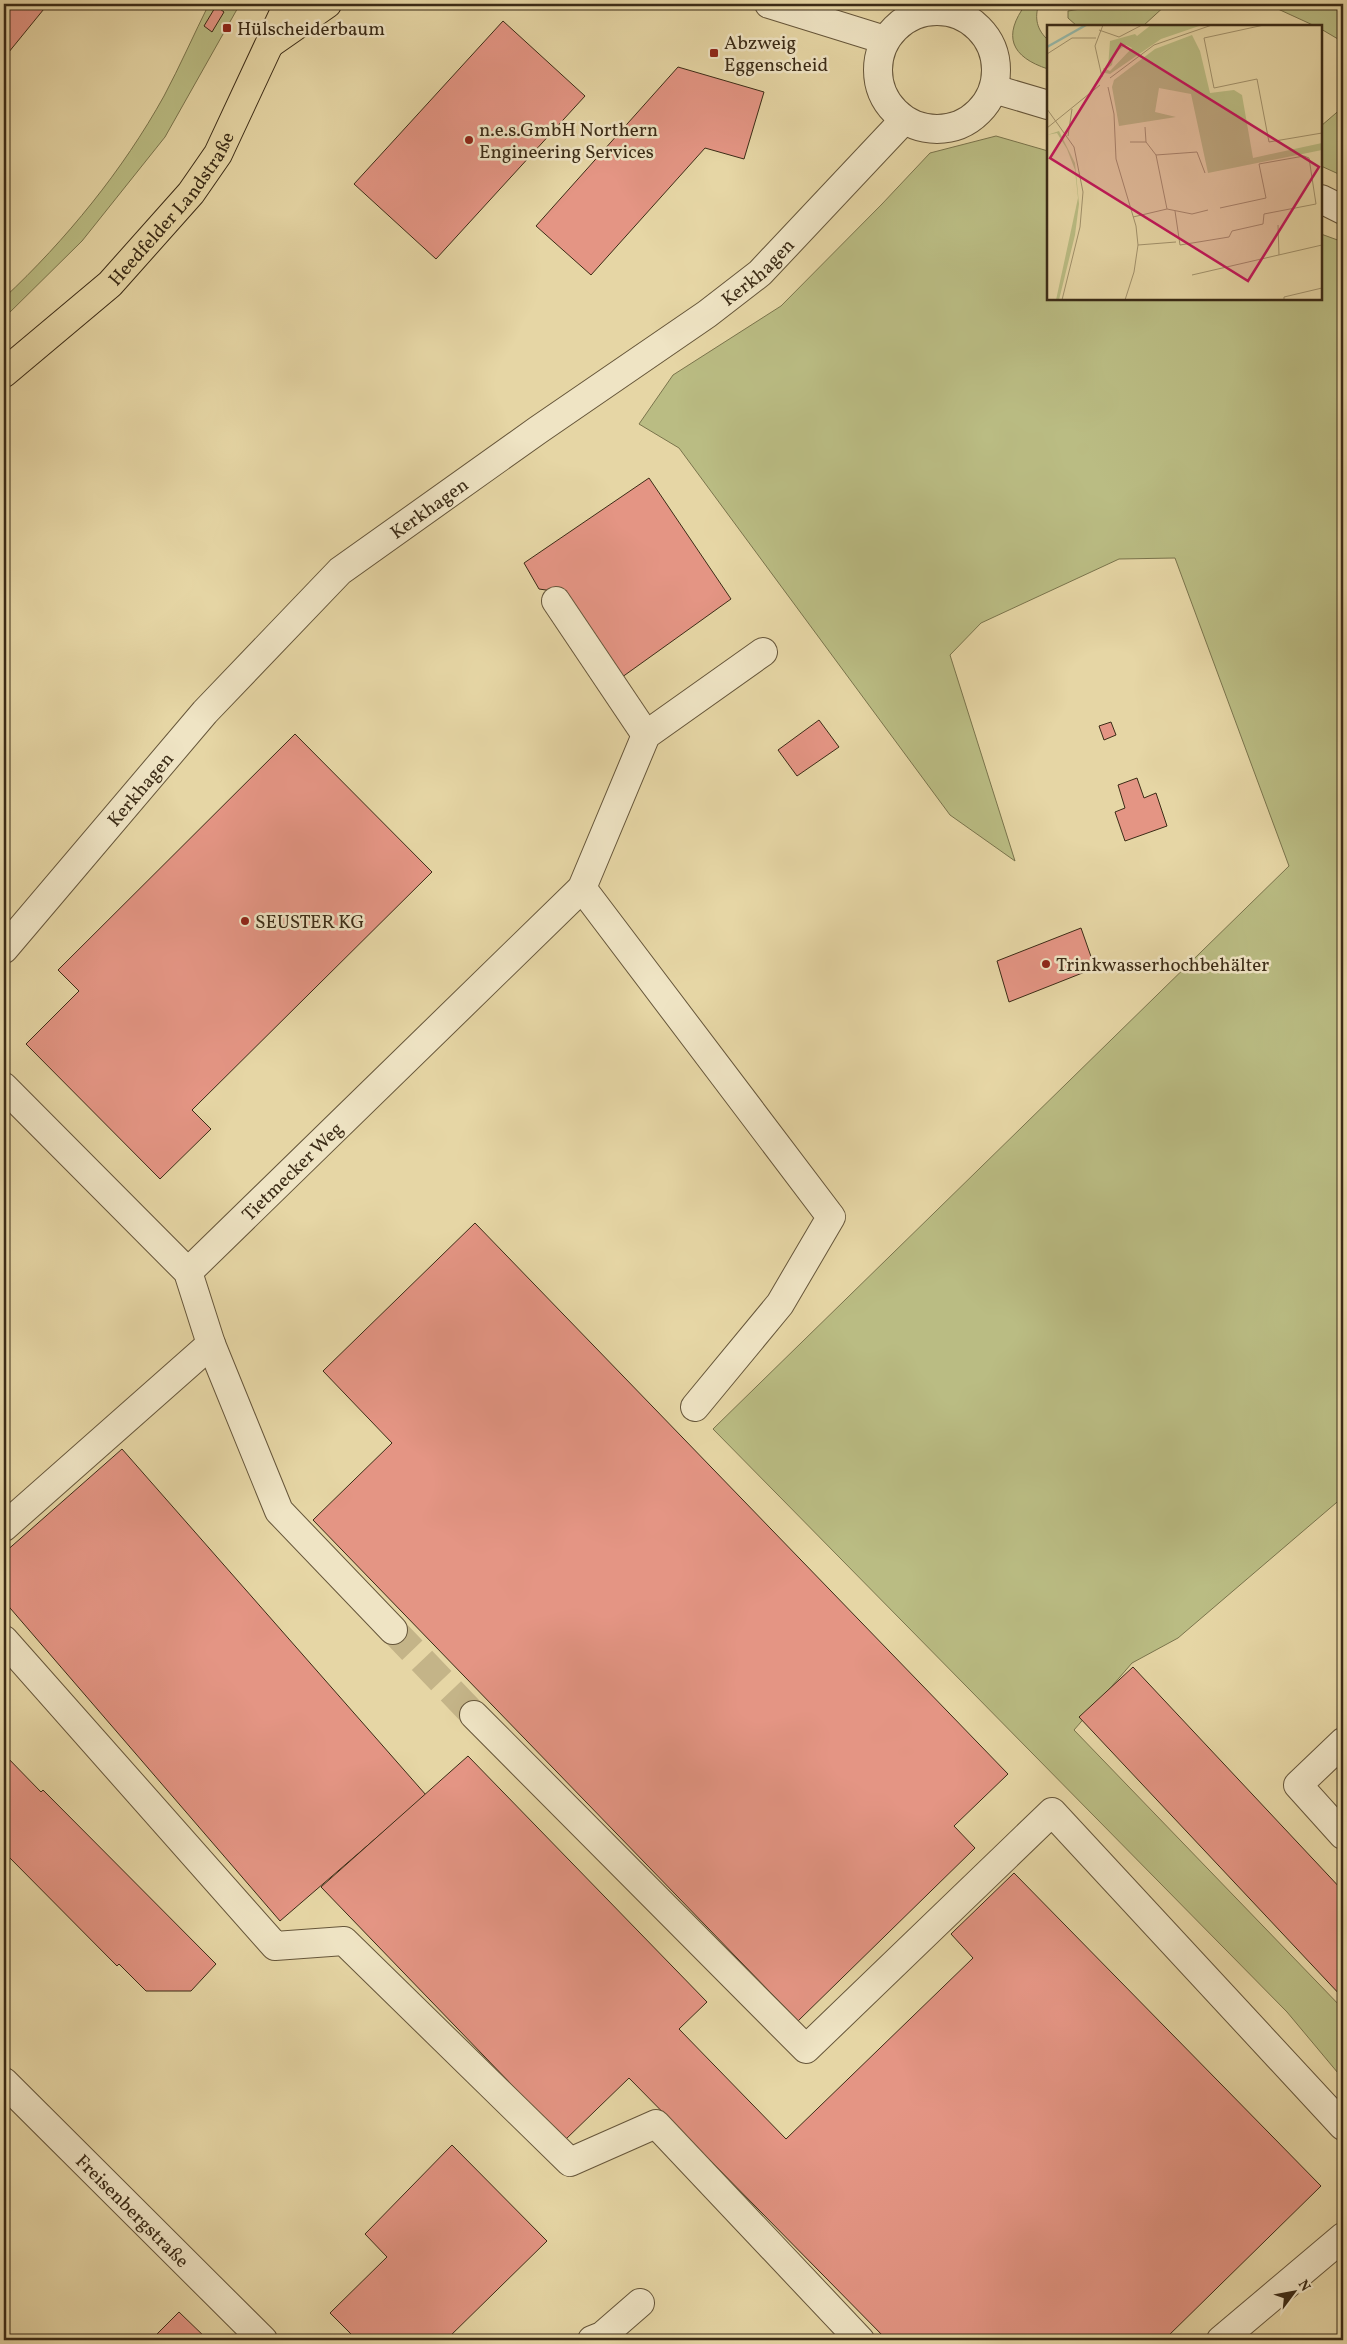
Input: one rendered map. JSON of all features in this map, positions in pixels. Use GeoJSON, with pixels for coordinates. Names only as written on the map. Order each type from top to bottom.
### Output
{"type":"FeatureCollection","features":[{"type":"Feature","properties":{"kind":"main road","name":"Heedfelder Landstraße"},"geometry":{"type":"LineString","coordinates":[[4,373],[110,284],[191,193],[218,154],[288,4]]}},
{"type":"Feature","properties":{"kind":"main road"},"geometry":{"type":"LineString","coordinates":[[271,43],[327,4]]}},
{"type":"Feature","properties":{"kind":"street"},"geometry":{"type":"LineString","coordinates":[[769,4],[885,40]]}},
{"type":"Feature","properties":{"kind":"street"},"geometry":{"type":"LineString","coordinates":[[939,10],[968,10],[991,45],[997,66],[994,89],[980,112],[957,127],[930,130],[904,120],[888,105],[879,84],[878,61],[885,40],[899,24],[918,14],[939,10]]}},
{"type":"Feature","properties":{"kind":"street"},"geometry":{"type":"LineString","coordinates":[[994,89],[1047,105]]}},
{"type":"Feature","properties":{"kind":"street","name":"Kerkhagen"},"geometry":{"type":"LineString","coordinates":[[4,949],[205,712],[340,571],[538,430],[708,314],[745,285],[760,273],[904,120]]}},
{"type":"Feature","properties":{"kind":"street"},"geometry":{"type":"LineString","coordinates":[[1322,200],[1343,210]]}},
{"type":"Feature","properties":{"kind":"street"},"geometry":{"type":"LineString","coordinates":[[556,601],[646,735]]}},
{"type":"Feature","properties":{"kind":"street"},"geometry":{"type":"LineString","coordinates":[[694,1407],[780,1304],[831,1217],[582,888],[646,735],[763,652]]}},
{"type":"Feature","properties":{"kind":"street","name":"Tietmecker Weg"},"geometry":{"type":"LineString","coordinates":[[188,1272],[582,888]]}},
{"type":"Feature","properties":{"kind":"street"},"geometry":{"type":"LineString","coordinates":[[4,1088],[188,1272],[211,1344],[279,1512],[393,1630]]}},
{"type":"Feature","properties":{"kind":"street"},"geometry":{"type":"LineString","coordinates":[[4,1526],[211,1344]]}},
{"type":"Feature","properties":{"kind":"street"},"geometry":{"type":"LineString","coordinates":[[4,1640],[275,1946],[344,1941],[570,2162],[656,2124],[860,2340]]}},
{"type":"Feature","properties":{"kind":"street"},"geometry":{"type":"LineString","coordinates":[[474,1715],[806,2049],[1052,1812],[1343,2126]]}},
{"type":"Feature","properties":{"kind":"street"},"geometry":{"type":"LineString","coordinates":[[1343,1742],[1298,1785],[1343,1835]]}},
{"type":"Feature","properties":{"kind":"street","name":"Freisenbergstraße"},"geometry":{"type":"LineString","coordinates":[[4,2082],[263,2340]]}},
{"type":"Feature","properties":{"kind":"street"},"geometry":{"type":"LineString","coordinates":[[1221,2340],[1343,2237]]}},
{"type":"Feature","properties":{"kind":"street"},"geometry":{"type":"LineString","coordinates":[[592,2340],[602,2336],[640,2303]]}},
{"type":"Feature","properties":{"kind":"green space"},"geometry":{"type":"Polygon","coordinates":[[[209,4],[240,4],[165,137],[82,241],[4,318],[4,298],[27,276],[92,203],[148,124],[176,73],[209,4]]]}},
{"type":"Feature","properties":{"kind":"green space"},"geometry":{"type":"Polygon","coordinates":[[[1026,4],[1039,4],[1037,19],[1041,32],[1047,39],[1047,69],[1035,64],[1018,52],[1014,44],[1013,35],[1014,26],[1026,4]]]}},
{"type":"Feature","properties":{"kind":"green space"},"geometry":{"type":"Polygon","coordinates":[[[1111,4],[1167,4],[1144,25],[1076,25],[1068,18],[1068,11],[1111,4]]]}},
{"type":"Feature","properties":{"kind":"green space"},"geometry":{"type":"Polygon","coordinates":[[[1267,4],[1343,4],[1343,42],[1322,30],[1322,25],[1313,25],[1267,4]]]}},
{"type":"Feature","properties":{"kind":"green space"},"geometry":{"type":"Polygon","coordinates":[[[1343,107],[1343,176],[1322,166],[1322,125],[1343,107]]]}},
{"type":"Feature","properties":{"kind":"green space"},"geometry":{"type":"Polygon","coordinates":[[[996,136],[1047,151],[1047,300],[1322,300],[1322,234],[1343,242],[1343,1497],[1178,1638],[1132,1663],[1074,1730],[1343,2009],[1343,2079],[1287,2012],[713,1429],[1289,866],[1175,558],[1119,559],[981,623],[950,655],[1015,861],[950,815],[679,448],[639,424],[673,375],[781,306],[930,153],[996,136]]]}},
{"type":"Feature","properties":{"kind":"building"},"geometry":{"type":"Polygon","coordinates":[[[4,4],[48,4],[4,58],[4,4]]]}},
{"type":"Feature","properties":{"kind":"building"},"geometry":{"type":"Polygon","coordinates":[[[216,6],[224,12],[212,32],[204,26],[216,6]]]}},
{"type":"Feature","properties":{"kind":"building","name":"n.e.s.GmbH Northern Engineering Services"},"geometry":{"type":"Polygon","coordinates":[[[503,21],[585,96],[436,259],[354,184],[503,21]]]}},
{"type":"Feature","properties":{"kind":"building"},"geometry":{"type":"Polygon","coordinates":[[[678,67],[764,92],[744,159],[705,148],[591,275],[536,226],[678,67]]]}},
{"type":"Feature","properties":{"kind":"building"},"geometry":{"type":"Polygon","coordinates":[[[649,478],[731,599],[618,680],[553,591],[539,589],[524,563],[649,478]]]}},
{"type":"Feature","properties":{"kind":"building"},"geometry":{"type":"Polygon","coordinates":[[[819,720],[839,747],[797,776],[778,750],[819,720]]]}},
{"type":"Feature","properties":{"kind":"building"},"geometry":{"type":"Polygon","coordinates":[[[1111,722],[1116,735],[1104,740],[1099,726],[1111,722]]]}},
{"type":"Feature","properties":{"kind":"building","name":"SEUSTER KG"},"geometry":{"type":"Polygon","coordinates":[[[295,734],[432,872],[192,1110],[211,1129],[160,1179],[26,1044],[79,991],[58,970],[295,734]]]}},
{"type":"Feature","properties":{"kind":"building"},"geometry":{"type":"Polygon","coordinates":[[[1137,778],[1144,798],[1156,793],[1167,826],[1125,841],[1115,812],[1125,808],[1118,785],[1137,778]]]}},
{"type":"Feature","properties":{"kind":"building","name":"Trinkwasserhochbehälter"},"geometry":{"type":"Polygon","coordinates":[[[1081,928],[1095,968],[1009,1002],[997,961],[1081,928]]]}},
{"type":"Feature","properties":{"kind":"building"},"geometry":{"type":"Polygon","coordinates":[[[475,1223],[1008,1774],[954,1826],[975,1848],[798,2021],[313,1520],[392,1443],[323,1371],[475,1223]]]}},
{"type":"Feature","properties":{"kind":"building"},"geometry":{"type":"Polygon","coordinates":[[[122,1449],[426,1795],[280,1921],[4,1601],[4,1553],[122,1449]]]}},
{"type":"Feature","properties":{"kind":"building"},"geometry":{"type":"Polygon","coordinates":[[[1133,1667],[1343,1891],[1343,1998],[1079,1717],[1133,1667]]]}},
{"type":"Feature","properties":{"kind":"building"},"geometry":{"type":"Polygon","coordinates":[[[4,1754],[41,1792],[43,1790],[216,1964],[191,1991],[146,1991],[119,1964],[117,1966],[4,1852],[4,1754]]]}},
{"type":"Feature","properties":{"kind":"building"},"geometry":{"type":"Polygon","coordinates":[[[468,1756],[707,2002],[679,2029],[786,2139],[973,1958],[951,1934],[1014,1873],[1321,2186],[1164,2340],[887,2340],[629,2078],[565,2140],[321,1887],[468,1756]]]}},
{"type":"Feature","properties":{"kind":"building"},"geometry":{"type":"Polygon","coordinates":[[[452,2145],[547,2241],[446,2340],[357,2340],[330,2313],[387,2257],[365,2234],[452,2145]]]}},
{"type":"Feature","properties":{"kind":"building"},"geometry":{"type":"Polygon","coordinates":[[[179,2312],[208,2340],[151,2340],[179,2312]]]}},
{"type":"Feature","properties":{"kind":"tunnel"},"geometry":{"type":"LineString","coordinates":[[393,1630],[474,1715]]}},
{"type":"Feature","properties":{"kind":"place","name":"Hülscheiderbaum"},"geometry":{"type":"Point","coordinates":[227,28]}},
{"type":"Feature","properties":{"kind":"place","name":"Abzweig Eggenscheid"},"geometry":{"type":"Point","coordinates":[714,53]}},
{"type":"Feature","properties":{"kind":"place","name":"n.e.s.GmbH Northern Engineering Services"},"geometry":{"type":"Point","coordinates":[469,140]}},
{"type":"Feature","properties":{"kind":"place","name":"SEUSTER KG"},"geometry":{"type":"Point","coordinates":[245,921]}},
{"type":"Feature","properties":{"kind":"place","name":"Trinkwasserhochbehälter"},"geometry":{"type":"Point","coordinates":[1046,964]}}]}
